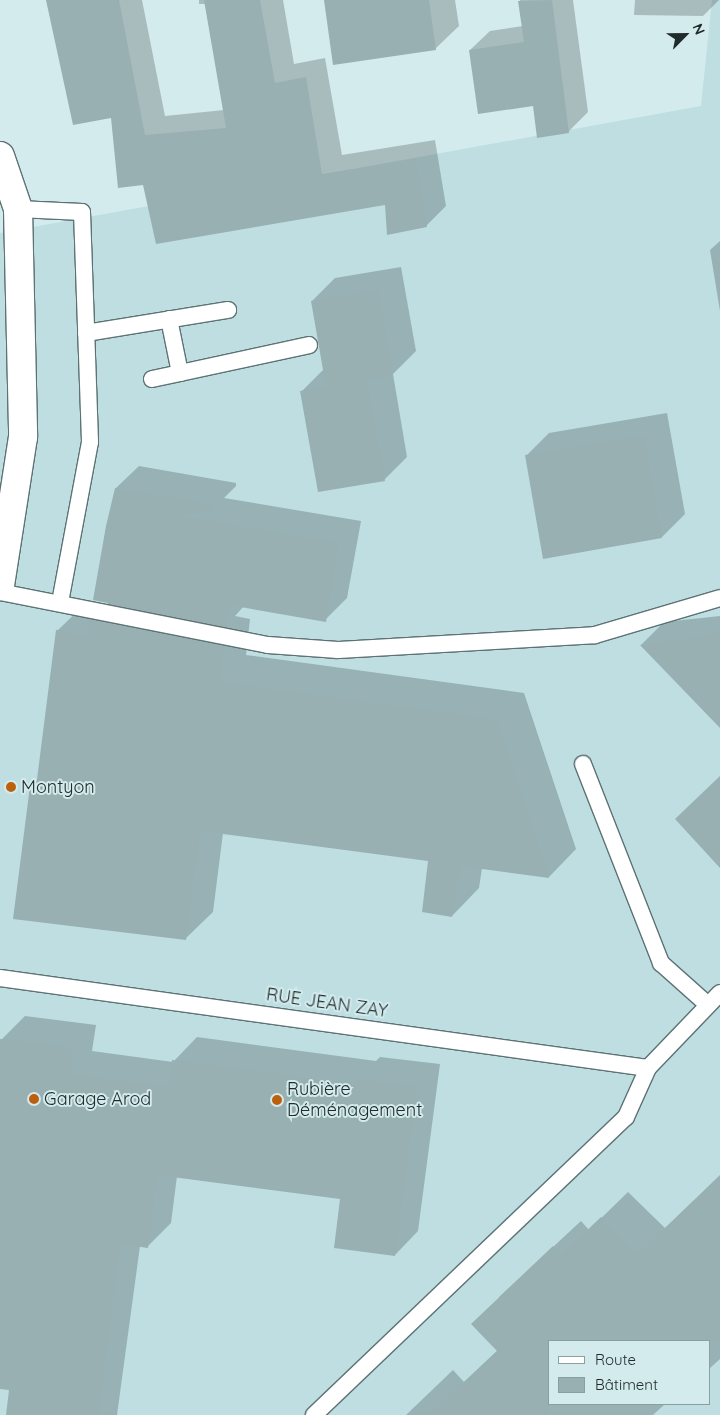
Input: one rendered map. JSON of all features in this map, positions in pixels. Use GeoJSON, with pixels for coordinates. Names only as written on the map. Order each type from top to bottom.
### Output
{"type":"FeatureCollection","features":[{"type":"Feature","properties":{"kind":"street"},"geometry":{"type":"LineString","coordinates":[[0,156],[18,209],[23,437],[0,586]]}},
{"type":"Feature","properties":{"kind":"lane"},"geometry":{"type":"LineString","coordinates":[[18,209],[82,212],[90,442],[60,603]]}},
{"type":"Feature","properties":{"kind":"lane"},"geometry":{"type":"LineString","coordinates":[[86,333],[228,310]]}},
{"type":"Feature","properties":{"kind":"lane"},"geometry":{"type":"LineString","coordinates":[[170,319],[180,374]]}},
{"type":"Feature","properties":{"kind":"lane"},"geometry":{"type":"LineString","coordinates":[[152,379],[309,345]]}},
{"type":"Feature","properties":{"kind":"lane"},"geometry":{"type":"LineString","coordinates":[[0,592],[268,644],[338,650],[595,635],[720,598]]}},
{"type":"Feature","properties":{"kind":"lane"},"geometry":{"type":"LineString","coordinates":[[583,764],[661,963],[708,1005]]}},
{"type":"Feature","properties":{"kind":"lane","name":"RUE JEAN ZAY"},"geometry":{"type":"LineString","coordinates":[[0,978],[648,1068]]}},
{"type":"Feature","properties":{"kind":"lane"},"geometry":{"type":"LineString","coordinates":[[314,1415],[626,1117],[648,1068],[720,993]]}},
{"type":"Feature","properties":{"kind":"shaded area"},"geometry":{"type":"Polygon","coordinates":[[[712,0],[720,0],[720,1415],[0,1415],[0,233],[701,106],[712,0]]]}},
{"type":"Feature","properties":{"kind":"building"},"geometry":{"type":"Polygon","coordinates":[[[46,0],[119,0],[145,135],[226,128],[204,0],[260,0],[275,83],[306,77],[322,174],[416,159],[427,227],[387,235],[385,205],[156,244],[143,185],[118,188],[111,118],[73,125],[46,0]]]}},
{"type":"Feature","properties":{"kind":"building"},"geometry":{"type":"Polygon","coordinates":[[[324,0],[429,0],[436,50],[333,65],[324,0]]]}},
{"type":"Feature","properties":{"kind":"building"},"geometry":{"type":"Polygon","coordinates":[[[552,0],[569,133],[537,138],[533,106],[478,114],[469,50],[524,42],[518,1],[552,0]]]}},
{"type":"Feature","properties":{"kind":"building"},"geometry":{"type":"Polygon","coordinates":[[[378,290],[393,375],[367,380],[385,481],[318,492],[300,391],[326,387],[311,301],[378,290]]]}},
{"type":"Feature","properties":{"kind":"building"},"geometry":{"type":"Polygon","coordinates":[[[644,436],[662,538],[543,559],[525,455],[644,436]]]}},
{"type":"Feature","properties":{"kind":"building"},"geometry":{"type":"Polygon","coordinates":[[[115,488],[214,505],[214,510],[178,516],[339,543],[326,622],[229,605],[226,627],[93,600],[106,526],[115,488]]]}},
{"type":"Feature","properties":{"kind":"building"},"geometry":{"type":"Polygon","coordinates":[[[89,620],[224,646],[219,682],[497,720],[549,878],[460,866],[452,917],[422,912],[428,861],[200,831],[186,940],[13,919],[30,786],[36,787],[56,630],[86,636],[89,620]]]}},
{"type":"Feature","properties":{"kind":"building"},"geometry":{"type":"Polygon","coordinates":[[[720,630],[720,728],[640,645],[698,638],[720,630]]]}},
{"type":"Feature","properties":{"kind":"building"},"geometry":{"type":"Polygon","coordinates":[[[720,776],[720,868],[675,819],[720,776]]]}},
{"type":"Feature","properties":{"kind":"building"},"geometry":{"type":"Polygon","coordinates":[[[0,1039],[73,1048],[70,1074],[169,1087],[172,1060],[354,1084],[355,1080],[417,1087],[395,1256],[334,1248],[340,1199],[157,1175],[148,1248],[120,1244],[98,1415],[6,1415],[9,1390],[0,1389],[0,1039]]]}},
{"type":"Feature","properties":{"kind":"building"},"geometry":{"type":"Polygon","coordinates":[[[720,1175],[720,1341],[548,1340],[549,1415],[429,1415],[497,1351],[471,1324],[553,1246],[561,1255],[601,1217],[638,1254],[720,1175]]]}},
{"type":"Feature","properties":{"kind":"place","name":"Montyon"},"geometry":{"type":"Point","coordinates":[11,787]}},
{"type":"Feature","properties":{"kind":"place","name":"Garage Arod"},"geometry":{"type":"Point","coordinates":[34,1099]}},
{"type":"Feature","properties":{"kind":"place","name":"Rubière Déménagement"},"geometry":{"type":"Point","coordinates":[277,1100]}}]}
